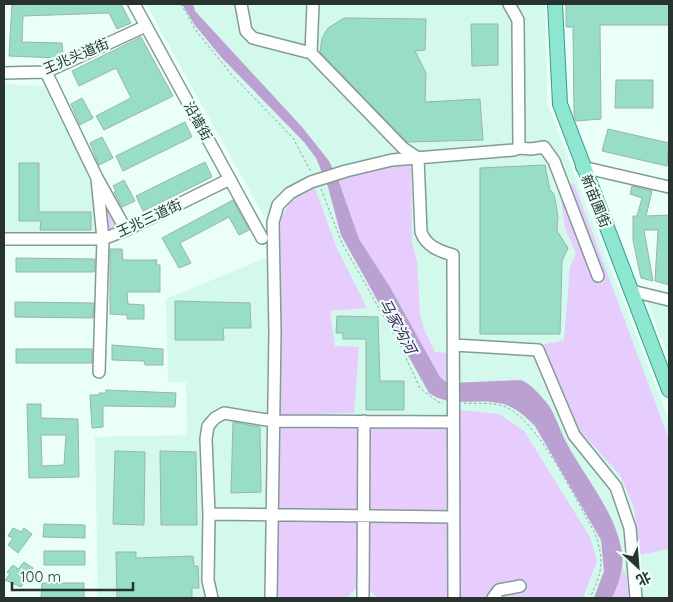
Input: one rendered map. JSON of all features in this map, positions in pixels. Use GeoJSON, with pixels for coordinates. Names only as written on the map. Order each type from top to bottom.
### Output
{"type":"FeatureCollection","features":[{"type":"Feature","properties":{"kind":"main road","name":"新苗圃街"},"geometry":{"type":"LineString","coordinates":[[555,4],[560,104],[669,379]]}},
{"type":"Feature","properties":{"kind":"main road","name":"新苗圃街"},"geometry":{"type":"LineString","coordinates":[[562,4],[566,106],[586,167]]}},
{"type":"Feature","properties":{"kind":"main road","name":"新苗圃街"},"geometry":{"type":"LineString","coordinates":[[634,291],[669,390]]}},
{"type":"Feature","properties":{"kind":"street","name":"沿墙街"},"geometry":{"type":"LineString","coordinates":[[134,4],[262,238]]}},
{"type":"Feature","properties":{"kind":"street"},"geometry":{"type":"LineString","coordinates":[[241,4],[246,31],[253,38],[311,53],[403,148],[418,158]]}},
{"type":"Feature","properties":{"kind":"street"},"geometry":{"type":"LineString","coordinates":[[311,53],[313,4]]}},
{"type":"Feature","properties":{"kind":"street"},"geometry":{"type":"LineString","coordinates":[[508,4],[518,20],[519,148]]}},
{"type":"Feature","properties":{"kind":"street","name":"王兆头道街"},"geometry":{"type":"LineString","coordinates":[[4,73],[46,72],[146,26]]}},
{"type":"Feature","properties":{"kind":"street"},"geometry":{"type":"LineString","coordinates":[[46,72],[97,178],[126,230]]}},
{"type":"Feature","properties":{"kind":"street"},"geometry":{"type":"LineString","coordinates":[[271,598],[275,332],[272,222],[278,205],[290,193],[346,171],[392,160],[544,147],[554,161],[598,276]]}},
{"type":"Feature","properties":{"kind":"street"},"geometry":{"type":"LineString","coordinates":[[418,158],[421,232],[424,240],[430,246],[453,255],[454,598]]}},
{"type":"Feature","properties":{"kind":"street"},"geometry":{"type":"LineString","coordinates":[[586,167],[669,187]]}},
{"type":"Feature","properties":{"kind":"street"},"geometry":{"type":"LineString","coordinates":[[97,178],[103,239],[99,372]]}},
{"type":"Feature","properties":{"kind":"street","name":"王兆三道街"},"geometry":{"type":"LineString","coordinates":[[4,239],[103,239],[126,230],[230,180]]}},
{"type":"Feature","properties":{"kind":"street"},"geometry":{"type":"LineString","coordinates":[[634,291],[669,300]]}},
{"type":"Feature","properties":{"kind":"street"},"geometry":{"type":"LineString","coordinates":[[454,345],[538,350],[574,435],[616,487],[630,528],[636,598]]}},
{"type":"Feature","properties":{"kind":"street"},"geometry":{"type":"LineString","coordinates":[[212,598],[208,580],[209,514],[206,439],[208,426],[215,418],[224,413],[273,421],[452,422]]}},
{"type":"Feature","properties":{"kind":"street"},"geometry":{"type":"LineString","coordinates":[[363,598],[364,421]]}},
{"type":"Feature","properties":{"kind":"street"},"geometry":{"type":"LineString","coordinates":[[209,514],[453,517]]}},
{"type":"Feature","properties":{"kind":"street"},"geometry":{"type":"LineString","coordinates":[[493,598],[499,590],[520,586]]}},
{"type":"Feature","properties":{"kind":"path"},"geometry":{"type":"LineString","coordinates":[[181,4],[197,32],[232,75],[293,138],[342,243],[401,347],[420,388],[438,402],[445,403]]}},
{"type":"Feature","properties":{"kind":"path"},"geometry":{"type":"LineString","coordinates":[[464,404],[503,406],[520,416],[538,436],[595,534],[600,547],[602,571],[590,598]]}},
{"type":"Feature","properties":{"kind":"shaded area"},"geometry":{"type":"Polygon","coordinates":[[[146,4],[545,4],[547,103],[669,421],[669,598],[98,598],[95,437],[187,435],[186,382],[168,382],[166,299],[283,251],[146,4]]]}},
{"type":"Feature","properties":{"kind":"shaded area"},"geometry":{"type":"Polygon","coordinates":[[[4,84],[44,86],[92,179],[97,234],[5,233],[4,84]]]}},
{"type":"Feature","properties":{"kind":"shaded area"},"geometry":{"type":"Polygon","coordinates":[[[411,165],[412,243],[417,262],[420,314],[424,329],[435,352],[446,353],[451,382],[440,377],[390,287],[359,239],[338,179],[381,166],[411,165]]]}},
{"type":"Feature","properties":{"kind":"shaded area"},"geometry":{"type":"Polygon","coordinates":[[[574,183],[669,440],[669,554],[667,549],[640,555],[634,508],[620,475],[579,430],[542,345],[564,340],[570,267],[576,253],[565,228],[560,192],[574,183]]]}},
{"type":"Feature","properties":{"kind":"shaded area"},"geometry":{"type":"Polygon","coordinates":[[[315,188],[337,249],[367,308],[330,311],[335,346],[359,347],[354,413],[280,415],[279,221],[292,200],[315,188]]]}},
{"type":"Feature","properties":{"kind":"shaded area"},"geometry":{"type":"Polygon","coordinates":[[[101,190],[123,229],[103,239],[101,190]]]}},
{"type":"Feature","properties":{"kind":"shaded area"},"geometry":{"type":"Polygon","coordinates":[[[647,301],[669,307],[669,359],[647,301]]]}},
{"type":"Feature","properties":{"kind":"shaded area"},"geometry":{"type":"Polygon","coordinates":[[[460,410],[499,414],[524,431],[590,537],[597,561],[583,598],[458,598],[460,410]]]}},
{"type":"Feature","properties":{"kind":"shaded area"},"geometry":{"type":"Polygon","coordinates":[[[277,424],[361,426],[360,512],[276,510],[277,424]]]}},
{"type":"Feature","properties":{"kind":"shaded area"},"geometry":{"type":"Polygon","coordinates":[[[367,425],[448,426],[450,513],[366,512],[367,425]]]}},
{"type":"Feature","properties":{"kind":"shaded area"},"geometry":{"type":"Polygon","coordinates":[[[276,517],[359,518],[359,586],[346,598],[274,598],[276,517]]]}},
{"type":"Feature","properties":{"kind":"shaded area"},"geometry":{"type":"Polygon","coordinates":[[[366,518],[447,520],[449,598],[378,598],[366,587],[366,518]]]}},
{"type":"Feature","properties":{"kind":"shaded area"},"geometry":{"type":"Polygon","coordinates":[[[623,569],[627,577],[628,598],[612,598],[623,569]]]}},
{"type":"Feature","properties":{"kind":"water","name":"马家沟河"},"geometry":{"type":"Polygon","coordinates":[[[182,4],[193,4],[195,11],[302,127],[329,161],[338,179],[359,239],[390,287],[440,377],[448,383],[521,380],[535,389],[549,405],[566,442],[605,506],[617,533],[621,547],[622,567],[612,598],[594,598],[604,571],[601,540],[535,426],[518,411],[503,404],[445,400],[429,393],[341,235],[328,187],[316,158],[304,142],[221,57],[194,24],[182,4]]]}},
{"type":"Feature","properties":{"kind":"building"},"geometry":{"type":"Polygon","coordinates":[[[12,4],[121,4],[131,23],[117,29],[109,13],[23,16],[22,42],[62,43],[63,56],[58,58],[9,56],[12,4]]]}},
{"type":"Feature","properties":{"kind":"building"},"geometry":{"type":"Polygon","coordinates":[[[566,4],[669,4],[669,25],[600,25],[601,119],[576,121],[574,115],[573,27],[566,27],[566,4]]]}},
{"type":"Feature","properties":{"kind":"building"},"geometry":{"type":"Polygon","coordinates":[[[344,18],[426,19],[425,50],[415,51],[426,73],[425,102],[480,99],[483,140],[407,142],[320,52],[322,38],[328,28],[344,18]]]}},
{"type":"Feature","properties":{"kind":"building"},"geometry":{"type":"Polygon","coordinates":[[[471,24],[498,24],[498,65],[472,66],[471,24]]]}},
{"type":"Feature","properties":{"kind":"building"},"geometry":{"type":"Polygon","coordinates":[[[141,37],[173,96],[104,130],[96,116],[131,98],[116,68],[79,86],[72,71],[141,37]]]}},
{"type":"Feature","properties":{"kind":"building"},"geometry":{"type":"Polygon","coordinates":[[[616,80],[653,80],[653,108],[615,108],[616,80]]]}},
{"type":"Feature","properties":{"kind":"building"},"geometry":{"type":"Polygon","coordinates":[[[82,98],[93,118],[80,125],[71,104],[82,98]]]}},
{"type":"Feature","properties":{"kind":"building"},"geometry":{"type":"Polygon","coordinates":[[[185,122],[192,137],[123,171],[116,156],[185,122]]]}},
{"type":"Feature","properties":{"kind":"building"},"geometry":{"type":"Polygon","coordinates":[[[608,129],[669,143],[667,166],[602,151],[608,129]]]}},
{"type":"Feature","properties":{"kind":"building"},"geometry":{"type":"Polygon","coordinates":[[[102,137],[113,158],[99,165],[90,143],[102,137]]]}},
{"type":"Feature","properties":{"kind":"building"},"geometry":{"type":"Polygon","coordinates":[[[205,162],[212,177],[143,211],[136,196],[205,162]]]}},
{"type":"Feature","properties":{"kind":"building"},"geometry":{"type":"Polygon","coordinates":[[[19,163],[39,163],[39,212],[91,212],[91,230],[40,230],[41,221],[19,221],[19,163]]]}},
{"type":"Feature","properties":{"kind":"building"},"geometry":{"type":"Polygon","coordinates":[[[545,165],[550,190],[554,194],[558,216],[557,231],[568,248],[562,261],[560,334],[480,334],[480,168],[545,165]]]}},
{"type":"Feature","properties":{"kind":"building"},"geometry":{"type":"Polygon","coordinates":[[[124,180],[135,201],[122,207],[113,186],[124,180]]]}},
{"type":"Feature","properties":{"kind":"building"},"geometry":{"type":"Polygon","coordinates":[[[632,186],[652,191],[646,216],[669,215],[669,285],[655,281],[658,230],[644,230],[653,281],[641,278],[633,240],[633,216],[637,216],[642,198],[630,194],[632,186]]]}},
{"type":"Feature","properties":{"kind":"building"},"geometry":{"type":"Polygon","coordinates":[[[233,200],[249,230],[239,235],[229,217],[180,243],[191,263],[179,268],[162,238],[233,200]]]}},
{"type":"Feature","properties":{"kind":"building"},"geometry":{"type":"Polygon","coordinates":[[[110,249],[122,249],[123,260],[157,260],[156,265],[160,265],[160,292],[127,292],[128,304],[144,305],[144,319],[127,319],[127,315],[110,314],[110,249]]]}},
{"type":"Feature","properties":{"kind":"building"},"geometry":{"type":"Polygon","coordinates":[[[16,258],[95,259],[94,272],[16,272],[16,258]]]}},
{"type":"Feature","properties":{"kind":"building"},"geometry":{"type":"Polygon","coordinates":[[[175,301],[250,303],[251,328],[223,328],[224,340],[175,340],[175,301]]]}},
{"type":"Feature","properties":{"kind":"building"},"geometry":{"type":"Polygon","coordinates":[[[15,302],[94,303],[93,318],[15,317],[15,302]]]}},
{"type":"Feature","properties":{"kind":"building"},"geometry":{"type":"Polygon","coordinates":[[[337,316],[378,317],[380,381],[404,381],[404,410],[366,410],[366,339],[343,339],[343,333],[336,333],[337,316]]]}},
{"type":"Feature","properties":{"kind":"building"},"geometry":{"type":"Polygon","coordinates":[[[112,345],[163,349],[163,365],[145,365],[144,361],[112,360],[112,345]]]}},
{"type":"Feature","properties":{"kind":"building"},"geometry":{"type":"Polygon","coordinates":[[[16,349],[92,349],[92,363],[16,363],[16,349]]]}},
{"type":"Feature","properties":{"kind":"building"},"geometry":{"type":"Polygon","coordinates":[[[106,390],[176,393],[175,407],[103,406],[103,427],[92,428],[90,395],[106,393],[106,390]]]}},
{"type":"Feature","properties":{"kind":"building"},"geometry":{"type":"Polygon","coordinates":[[[27,404],[41,404],[41,418],[78,419],[79,477],[29,478],[27,404]],[[41,435],[42,466],[64,465],[66,435],[41,435]]]}},
{"type":"Feature","properties":{"kind":"building"},"geometry":{"type":"Polygon","coordinates":[[[233,422],[260,427],[261,492],[231,493],[233,422]]]}},
{"type":"Feature","properties":{"kind":"building"},"geometry":{"type":"Polygon","coordinates":[[[115,451],[145,452],[144,525],[113,524],[115,451]]]}},
{"type":"Feature","properties":{"kind":"building"},"geometry":{"type":"Polygon","coordinates":[[[160,451],[196,452],[197,525],[161,525],[160,451]]]}},
{"type":"Feature","properties":{"kind":"building"},"geometry":{"type":"Polygon","coordinates":[[[44,524],[85,525],[85,538],[43,537],[44,524]]]}},
{"type":"Feature","properties":{"kind":"building"},"geometry":{"type":"Polygon","coordinates":[[[13,528],[21,532],[24,528],[32,534],[18,553],[8,545],[13,538],[8,536],[13,528]]]}},
{"type":"Feature","properties":{"kind":"building"},"geometry":{"type":"Polygon","coordinates":[[[44,551],[85,551],[85,565],[44,565],[44,551]]]}},
{"type":"Feature","properties":{"kind":"building"},"geometry":{"type":"Polygon","coordinates":[[[116,552],[136,552],[136,558],[193,556],[194,566],[198,566],[199,588],[192,588],[192,598],[117,598],[116,552]]]}},
{"type":"Feature","properties":{"kind":"building"},"geometry":{"type":"Polygon","coordinates":[[[24,562],[33,568],[21,587],[5,580],[10,574],[7,572],[13,565],[18,569],[24,562]]]}},
{"type":"Feature","properties":{"kind":"building"},"geometry":{"type":"Polygon","coordinates":[[[42,583],[84,583],[84,598],[41,598],[42,583]]]}}]}
